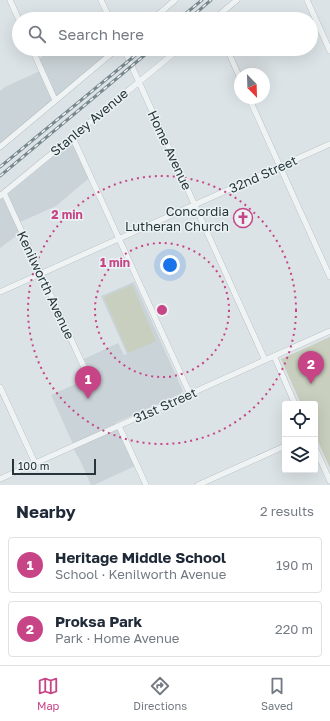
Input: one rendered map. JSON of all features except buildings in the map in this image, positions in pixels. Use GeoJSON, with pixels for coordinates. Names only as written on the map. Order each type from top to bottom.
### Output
{"type":"FeatureCollection","features":[{"type":"Feature","properties":{"kind":"street"},"geometry":{"type":"LineString","coordinates":[[10,0],[15,12]]}},
{"type":"Feature","properties":{"kind":"street"},"geometry":{"type":"LineString","coordinates":[[101,0],[107,12]]}},
{"type":"Feature","properties":{"kind":"street"},"geometry":{"type":"LineString","coordinates":[[161,12],[175,0]]}},
{"type":"Feature","properties":{"kind":"street"},"geometry":{"type":"LineString","coordinates":[[222,12],[237,0]]}},
{"type":"Feature","properties":{"kind":"street"},"geometry":{"type":"LineString","coordinates":[[307,0],[312,12]]}},
{"type":"Feature","properties":{"kind":"street"},"geometry":{"type":"LineString","coordinates":[[318,24],[330,51]]}},
{"type":"Feature","properties":{"kind":"street"},"geometry":{"type":"LineString","coordinates":[[35,56],[55,100]]}},
{"type":"Feature","properties":{"kind":"street"},"geometry":{"type":"LineString","coordinates":[[0,147],[108,56]]}},
{"type":"Feature","properties":{"kind":"street","name":"Home Avenue"},"geometry":{"type":"LineString","coordinates":[[127,56],[265,360]]}},
{"type":"Feature","properties":{"kind":"street","name":"Stanley Avenue"},"geometry":{"type":"LineString","coordinates":[[2,194],[170,56]]}},
{"type":"Feature","properties":{"kind":"street"},"geometry":{"type":"LineString","coordinates":[[230,56],[236,68]]}},
{"type":"Feature","properties":{"kind":"street"},"geometry":{"type":"LineString","coordinates":[[252,104],[330,277]]}},
{"type":"Feature","properties":{"kind":"street"},"geometry":{"type":"LineString","coordinates":[[72,136],[190,394]]}},
{"type":"Feature","properties":{"kind":"street","name":"32nd Street"},"geometry":{"type":"LineString","coordinates":[[0,292],[330,144]]}},
{"type":"Feature","properties":{"kind":"street","name":"Kenilworth Avenue"},"geometry":{"type":"LineString","coordinates":[[2,194],[88,376]]}},
{"type":"Feature","properties":{"kind":"street","name":"31st Street"},"geometry":{"type":"LineString","coordinates":[[0,479],[330,331]]}},
{"type":"Feature","properties":{"kind":"street"},"geometry":{"type":"LineString","coordinates":[[274,356],[294,401]]}},
{"type":"Feature","properties":{"kind":"street"},"geometry":{"type":"LineString","coordinates":[[0,387],[35,463]]}},
{"type":"Feature","properties":{"kind":"street"},"geometry":{"type":"LineString","coordinates":[[119,426],[146,485]]}},
{"type":"Feature","properties":{"kind":"street"},"geometry":{"type":"LineString","coordinates":[[198,485],[282,447]]}},
{"type":"Feature","properties":{"kind":"street"},"geometry":{"type":"LineString","coordinates":[[318,455],[330,481]]}},
{"type":"Feature","properties":{"kind":"shaded area"},"geometry":{"type":"Polygon","coordinates":[[[43,56],[106,56],[0,143],[0,91],[5,87],[40,71],[36,62],[43,56]]]}},
{"type":"Feature","properties":{"kind":"shaded area"},"geometry":{"type":"Polygon","coordinates":[[[71,140],[89,178],[56,206],[18,223],[5,193],[71,140]]]}},
{"type":"Feature","properties":{"kind":"shaded area"},"geometry":{"type":"Polygon","coordinates":[[[3,195],[20,233],[0,248],[0,197],[3,195]]]}},
{"type":"Feature","properties":{"kind":"shaded area"},"geometry":{"type":"Polygon","coordinates":[[[134,282],[183,391],[180,394],[115,423],[135,466],[91,485],[51,395],[91,377],[84,359],[118,343],[124,355],[127,354],[101,296],[134,282]]]}},
{"type":"Feature","properties":{"kind":"green space"},"geometry":{"type":"Polygon","coordinates":[[[132,285],[156,341],[128,353],[104,297],[132,285]]]}},
{"type":"Feature","properties":{"kind":"green space"},"geometry":{"type":"Polygon","coordinates":[[[330,337],[330,468],[318,442],[318,401],[300,401],[281,359],[330,337]]]}},
{"type":"Feature","properties":{"kind":"railway"},"geometry":{"type":"LineString","coordinates":[[187,12],[202,0]]}},
{"type":"Feature","properties":{"kind":"railway"},"geometry":{"type":"LineString","coordinates":[[197,12],[211,0]]}},
{"type":"Feature","properties":{"kind":"railway"},"geometry":{"type":"LineString","coordinates":[[0,167],[135,56]]}},
{"type":"Feature","properties":{"kind":"railway"},"geometry":{"type":"LineString","coordinates":[[0,176],[144,56]]}},
{"type":"Feature","properties":{"kind":"place","name":"Concordia Lutheran Church"},"geometry":{"type":"Point","coordinates":[243,218]}},
{"type":"Feature","properties":{"kind":"place","name":"Proksa Park"},"geometry":{"type":"Point","coordinates":[311,384]}},
{"type":"Feature","properties":{"kind":"place","name":"Heritage Middle School"},"geometry":{"type":"Point","coordinates":[88,399]}}]}
